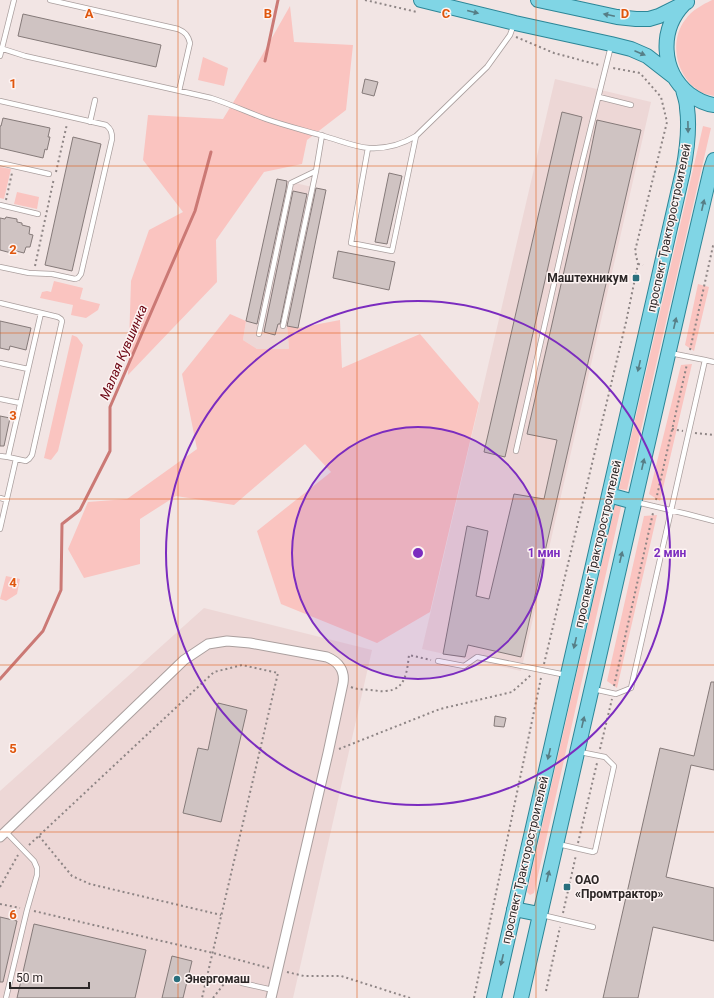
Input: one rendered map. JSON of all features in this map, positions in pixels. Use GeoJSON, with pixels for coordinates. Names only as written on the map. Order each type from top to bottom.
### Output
{"type":"FeatureCollection","features":[{"type":"Feature","properties":{"kind":"main road"},"geometry":{"type":"LineString","coordinates":[[538,0],[617,17],[636,19],[659,16],[681,3]]}},
{"type":"Feature","properties":{"kind":"main road"},"geometry":{"type":"LineString","coordinates":[[681,3],[670,25],[666,48],[668,63],[674,77],[683,89],[695,99],[714,106]]}},
{"type":"Feature","properties":{"kind":"main road"},"geometry":{"type":"LineString","coordinates":[[420,6],[512,29],[611,44],[647,56],[674,77]]}},
{"type":"Feature","properties":{"kind":"main road","name":"проспект Тракторостроителей"},"geometry":{"type":"LineString","coordinates":[[494,998],[686,156],[689,130],[687,106],[683,89]]}},
{"type":"Feature","properties":{"kind":"main road"},"geometry":{"type":"LineString","coordinates":[[520,998],[714,160]]}},
{"type":"Feature","properties":{"kind":"main road"},"geometry":{"type":"LineString","coordinates":[[609,495],[634,502]]}},
{"type":"Feature","properties":{"kind":"main road"},"geometry":{"type":"LineString","coordinates":[[514,909],[539,914]]}},
{"type":"Feature","properties":{"kind":"street"},"geometry":{"type":"LineString","coordinates":[[3,834],[184,660],[208,644],[227,641],[250,643],[332,659],[340,667],[344,675],[343,683],[272,994]]}},
{"type":"Feature","properties":{"kind":"lane"},"geometry":{"type":"LineString","coordinates":[[0,56],[14,0]]}},
{"type":"Feature","properties":{"kind":"lane"},"geometry":{"type":"LineString","coordinates":[[50,0],[183,31],[189,38],[190,43],[179,91]]}},
{"type":"Feature","properties":{"kind":"lane"},"geometry":{"type":"LineString","coordinates":[[1,48],[25,56],[211,98],[265,119],[368,148],[384,148],[395,146],[416,136],[488,67],[512,29]]}},
{"type":"Feature","properties":{"kind":"lane"},"geometry":{"type":"LineString","coordinates":[[516,451],[576,187],[611,44]]}},
{"type":"Feature","properties":{"kind":"lane"},"geometry":{"type":"LineString","coordinates":[[599,97],[631,105]]}},
{"type":"Feature","properties":{"kind":"lane"},"geometry":{"type":"LineString","coordinates":[[90,122],[95,100]]}},
{"type":"Feature","properties":{"kind":"lane"},"geometry":{"type":"LineString","coordinates":[[0,101],[106,125],[111,130],[112,134],[81,274],[78,278],[75,279],[52,274],[33,274],[0,267]]}},
{"type":"Feature","properties":{"kind":"lane"},"geometry":{"type":"LineString","coordinates":[[283,326],[316,171],[322,135]]}},
{"type":"Feature","properties":{"kind":"lane"},"geometry":{"type":"LineString","coordinates":[[368,148],[351,243],[392,251],[416,136]]}},
{"type":"Feature","properties":{"kind":"lane"},"geometry":{"type":"LineString","coordinates":[[0,163],[49,174]]}},
{"type":"Feature","properties":{"kind":"lane"},"geometry":{"type":"LineString","coordinates":[[259,334],[290,183],[316,171]]}},
{"type":"Feature","properties":{"kind":"lane"},"geometry":{"type":"LineString","coordinates":[[2,206],[38,214]]}},
{"type":"Feature","properties":{"kind":"lane"},"geometry":{"type":"LineString","coordinates":[[0,303],[58,316],[61,319],[62,324],[32,455],[29,460],[26,461],[0,456]]}},
{"type":"Feature","properties":{"kind":"lane"},"geometry":{"type":"LineString","coordinates":[[8,458],[41,313]]}},
{"type":"Feature","properties":{"kind":"lane"},"geometry":{"type":"LineString","coordinates":[[669,353],[714,362]]}},
{"type":"Feature","properties":{"kind":"lane"},"geometry":{"type":"LineString","coordinates":[[591,689],[616,694],[631,688],[706,360]]}},
{"type":"Feature","properties":{"kind":"lane"},"geometry":{"type":"LineString","coordinates":[[0,363],[28,369]]}},
{"type":"Feature","properties":{"kind":"lane"},"geometry":{"type":"LineString","coordinates":[[0,399],[20,403]]}},
{"type":"Feature","properties":{"kind":"lane"},"geometry":{"type":"LineString","coordinates":[[0,529],[16,459]]}},
{"type":"Feature","properties":{"kind":"lane"},"geometry":{"type":"LineString","coordinates":[[0,498],[7,500]]}},
{"type":"Feature","properties":{"kind":"lane"},"geometry":{"type":"LineString","coordinates":[[634,502],[714,521]]}},
{"type":"Feature","properties":{"kind":"lane"},"geometry":{"type":"LineString","coordinates":[[438,661],[464,666],[477,657],[568,675]]}},
{"type":"Feature","properties":{"kind":"lane"},"geometry":{"type":"LineString","coordinates":[[556,844],[593,852],[595,851],[614,766],[605,757],[577,751]]}},
{"type":"Feature","properties":{"kind":"lane"},"geometry":{"type":"LineString","coordinates":[[3,834],[24,850],[37,868],[6,998]]}},
{"type":"Feature","properties":{"kind":"lane"},"geometry":{"type":"LineString","coordinates":[[539,914],[593,926]]}},
{"type":"Feature","properties":{"kind":"lane"},"geometry":{"type":"LineString","coordinates":[[242,983],[272,994]]}},
{"type":"Feature","properties":{"kind":"path"},"geometry":{"type":"LineString","coordinates":[[365,0],[380,3],[420,6]]}},
{"type":"Feature","properties":{"kind":"path"},"geometry":{"type":"LineString","coordinates":[[474,998],[540,670],[626,322],[638,264],[635,251],[667,122],[661,97],[640,73],[554,53],[512,29]]}},
{"type":"Feature","properties":{"kind":"path"},"geometry":{"type":"LineString","coordinates":[[33,274],[68,117]]}},
{"type":"Feature","properties":{"kind":"path"},"geometry":{"type":"LineString","coordinates":[[2,206],[14,166]]}},
{"type":"Feature","properties":{"kind":"path"},"geometry":{"type":"LineString","coordinates":[[690,353],[714,246]]}},
{"type":"Feature","properties":{"kind":"path"},"geometry":{"type":"LineString","coordinates":[[638,264],[643,265]]}},
{"type":"Feature","properties":{"kind":"path"},"geometry":{"type":"LineString","coordinates":[[701,280],[706,281]]}},
{"type":"Feature","properties":{"kind":"path"},"geometry":{"type":"LineString","coordinates":[[656,501],[687,362]]}},
{"type":"Feature","properties":{"kind":"path"},"geometry":{"type":"LineString","coordinates":[[614,688],[653,512]]}},
{"type":"Feature","properties":{"kind":"path"},"geometry":{"type":"LineString","coordinates":[[343,683],[358,689],[390,691],[399,686],[405,679],[409,655],[438,661]]}},
{"type":"Feature","properties":{"kind":"path"},"geometry":{"type":"LineString","coordinates":[[0,887],[17,856],[214,672],[242,665],[278,673],[202,998]]}},
{"type":"Feature","properties":{"kind":"path"},"geometry":{"type":"LineString","coordinates":[[328,753],[440,709],[512,692],[540,670]]}},
{"type":"Feature","properties":{"kind":"path"},"geometry":{"type":"LineString","coordinates":[[600,750],[612,696]]}},
{"type":"Feature","properties":{"kind":"path"},"geometry":{"type":"LineString","coordinates":[[578,844],[598,758]]}},
{"type":"Feature","properties":{"kind":"path"},"geometry":{"type":"LineString","coordinates":[[39,836],[72,876],[78,879],[90,884],[221,915]]}},
{"type":"Feature","properties":{"kind":"path"},"geometry":{"type":"LineString","coordinates":[[563,914],[576,853]]}},
{"type":"Feature","properties":{"kind":"path"},"geometry":{"type":"LineString","coordinates":[[0,904],[304,976],[341,976],[410,998]]}},
{"type":"Feature","properties":{"kind":"path"},"geometry":{"type":"LineString","coordinates":[[546,991],[561,924]]}},
{"type":"Feature","properties":{"kind":"path"},"geometry":{"type":"LineString","coordinates":[[213,998],[227,980],[242,983]]}},
{"type":"Feature","properties":{"kind":"shaded area"},"geometry":{"type":"Polygon","coordinates":[[[714,0],[714,96],[705,94],[688,81],[678,62],[676,51],[677,40],[685,20],[694,11],[714,0]]]}},
{"type":"Feature","properties":{"kind":"shaded area"},"geometry":{"type":"Polygon","coordinates":[[[290,6],[294,42],[353,45],[346,110],[307,140],[302,164],[264,172],[216,240],[217,282],[128,375],[131,281],[149,230],[183,212],[143,160],[148,115],[223,119],[290,6]]]}},
{"type":"Feature","properties":{"kind":"shaded area"},"geometry":{"type":"Polygon","coordinates":[[[203,57],[228,68],[224,86],[198,80],[203,57]]]}},
{"type":"Feature","properties":{"kind":"shaded area"},"geometry":{"type":"Polygon","coordinates":[[[555,79],[651,102],[521,671],[422,649],[555,79]]]}},
{"type":"Feature","properties":{"kind":"shaded area"},"geometry":{"type":"Polygon","coordinates":[[[703,126],[711,128],[627,490],[619,489],[703,126]]]}},
{"type":"Feature","properties":{"kind":"shaded area"},"geometry":{"type":"Polygon","coordinates":[[[0,167],[11,169],[4,199],[0,198],[0,167]]]}},
{"type":"Feature","properties":{"kind":"shaded area"},"geometry":{"type":"Polygon","coordinates":[[[277,179],[326,190],[298,328],[287,326],[289,349],[257,349],[243,340],[277,179]]]}},
{"type":"Feature","properties":{"kind":"shaded area"},"geometry":{"type":"Polygon","coordinates":[[[17,192],[39,197],[37,209],[14,204],[17,192]]]}},
{"type":"Feature","properties":{"kind":"shaded area"},"geometry":{"type":"Polygon","coordinates":[[[54,281],[83,288],[80,299],[100,304],[98,310],[86,318],[71,315],[73,305],[40,298],[42,292],[51,292],[54,281]]]}},
{"type":"Feature","properties":{"kind":"shaded area"},"geometry":{"type":"Polygon","coordinates":[[[698,284],[709,287],[694,351],[685,345],[698,284]]]}},
{"type":"Feature","properties":{"kind":"shaded area"},"geometry":{"type":"Polygon","coordinates":[[[230,314],[246,321],[243,340],[257,349],[289,349],[287,325],[298,328],[340,320],[342,368],[420,334],[479,403],[430,612],[377,643],[281,604],[257,531],[331,472],[305,444],[234,505],[176,496],[140,519],[140,564],[84,578],[68,549],[88,502],[127,499],[197,449],[182,374],[230,314]]]}},
{"type":"Feature","properties":{"kind":"shaded area"},"geometry":{"type":"Polygon","coordinates":[[[72,335],[77,337],[83,345],[58,451],[51,460],[44,458],[72,335]]]}},
{"type":"Feature","properties":{"kind":"shaded area"},"geometry":{"type":"Polygon","coordinates":[[[692,364],[660,501],[649,494],[681,365],[692,364]]]}},
{"type":"Feature","properties":{"kind":"shaded area"},"geometry":{"type":"Polygon","coordinates":[[[616,504],[620,505],[621,507],[534,893],[530,895],[527,892],[616,504]]]}},
{"type":"Feature","properties":{"kind":"shaded area"},"geometry":{"type":"Polygon","coordinates":[[[657,515],[617,688],[607,681],[644,516],[657,515]]]}},
{"type":"Feature","properties":{"kind":"shaded area"},"geometry":{"type":"Polygon","coordinates":[[[6,576],[20,579],[17,594],[6,601],[0,599],[6,576]]]}},
{"type":"Feature","properties":{"kind":"shaded area"},"geometry":{"type":"Polygon","coordinates":[[[204,608],[372,650],[293,998],[0,998],[0,791],[204,608]]]}},
{"type":"Feature","properties":{"kind":"building"},"geometry":{"type":"Polygon","coordinates":[[[23,14],[161,45],[156,67],[18,36],[23,14]]]}},
{"type":"Feature","properties":{"kind":"building"},"geometry":{"type":"Polygon","coordinates":[[[365,79],[378,82],[374,96],[362,93],[365,79]]]}},
{"type":"Feature","properties":{"kind":"building"},"geometry":{"type":"Polygon","coordinates":[[[562,112],[582,117],[505,457],[484,452],[562,112]]]}},
{"type":"Feature","properties":{"kind":"building"},"geometry":{"type":"Polygon","coordinates":[[[3,118],[50,128],[48,137],[50,137],[47,150],[45,149],[43,158],[0,148],[0,126],[3,118]]]}},
{"type":"Feature","properties":{"kind":"building"},"geometry":{"type":"Polygon","coordinates":[[[597,120],[641,130],[521,657],[468,645],[465,657],[443,654],[467,526],[488,531],[476,596],[489,599],[514,494],[544,499],[557,440],[527,434],[597,120]]]}},
{"type":"Feature","properties":{"kind":"building"},"geometry":{"type":"Polygon","coordinates":[[[73,137],[101,144],[72,271],[45,265],[73,137]]]}},
{"type":"Feature","properties":{"kind":"building"},"geometry":{"type":"Polygon","coordinates":[[[389,173],[402,176],[387,244],[375,242],[389,173]]]}},
{"type":"Feature","properties":{"kind":"building"},"geometry":{"type":"Polygon","coordinates":[[[277,179],[287,181],[286,189],[257,324],[246,321],[277,179]]]}},
{"type":"Feature","properties":{"kind":"building"},"geometry":{"type":"Polygon","coordinates":[[[316,188],[326,190],[298,328],[287,326],[316,188]]]}},
{"type":"Feature","properties":{"kind":"building"},"geometry":{"type":"Polygon","coordinates":[[[293,191],[307,194],[280,324],[278,324],[275,335],[264,332],[293,191]]]}},
{"type":"Feature","properties":{"kind":"building"},"geometry":{"type":"Polygon","coordinates":[[[6,217],[17,219],[17,222],[30,227],[29,234],[33,235],[30,247],[26,247],[24,253],[16,251],[15,254],[0,250],[0,218],[5,219],[6,217]]]}},
{"type":"Feature","properties":{"kind":"building"},"geometry":{"type":"Polygon","coordinates":[[[338,251],[395,262],[389,290],[333,278],[338,251]]]}},
{"type":"Feature","properties":{"kind":"building"},"geometry":{"type":"Polygon","coordinates":[[[0,321],[31,328],[26,350],[10,346],[9,350],[0,348],[0,321]]]}},
{"type":"Feature","properties":{"kind":"building"},"geometry":{"type":"Polygon","coordinates":[[[0,416],[10,418],[4,446],[0,446],[0,416]]]}},
{"type":"Feature","properties":{"kind":"building"},"geometry":{"type":"Polygon","coordinates":[[[711,682],[714,682],[714,770],[691,765],[666,877],[714,888],[714,941],[653,927],[638,998],[603,998],[660,748],[694,756],[711,682]]]}},
{"type":"Feature","properties":{"kind":"building"},"geometry":{"type":"Polygon","coordinates":[[[218,703],[247,710],[221,822],[183,813],[198,748],[208,750],[218,703]]]}},
{"type":"Feature","properties":{"kind":"building"},"geometry":{"type":"Polygon","coordinates":[[[495,716],[506,718],[504,727],[494,726],[495,716]]]}},
{"type":"Feature","properties":{"kind":"building"},"geometry":{"type":"Polygon","coordinates":[[[0,917],[17,921],[3,982],[0,982],[0,917]]]}},
{"type":"Feature","properties":{"kind":"building"},"geometry":{"type":"Polygon","coordinates":[[[34,924],[146,950],[135,998],[17,998],[34,924]]]}},
{"type":"Feature","properties":{"kind":"building","name":"Энергомаш"},"geometry":{"type":"Polygon","coordinates":[[[172,956],[192,961],[183,998],[162,998],[172,956]]]}},
{"type":"Feature","properties":{"kind":"waterway","name":"Малая Кувшинка"},"geometry":{"type":"LineString","coordinates":[[265,61],[278,0]]}},
{"type":"Feature","properties":{"kind":"waterway","name":"Малая Кувшинка"},"geometry":{"type":"LineString","coordinates":[[0,679],[43,631],[61,590],[62,524],[80,510],[110,451],[110,407],[195,211],[211,152]]}},
{"type":"Feature","properties":{"kind":"place","name":"Маштехникум"},"geometry":{"type":"Point","coordinates":[636,278]}},
{"type":"Feature","properties":{"kind":"place","name":"ОАО «Промтрактор»"},"geometry":{"type":"Point","coordinates":[567,887]}},
{"type":"Feature","properties":{"kind":"place","name":"Энергомаш"},"geometry":{"type":"Point","coordinates":[177,979]}}]}
